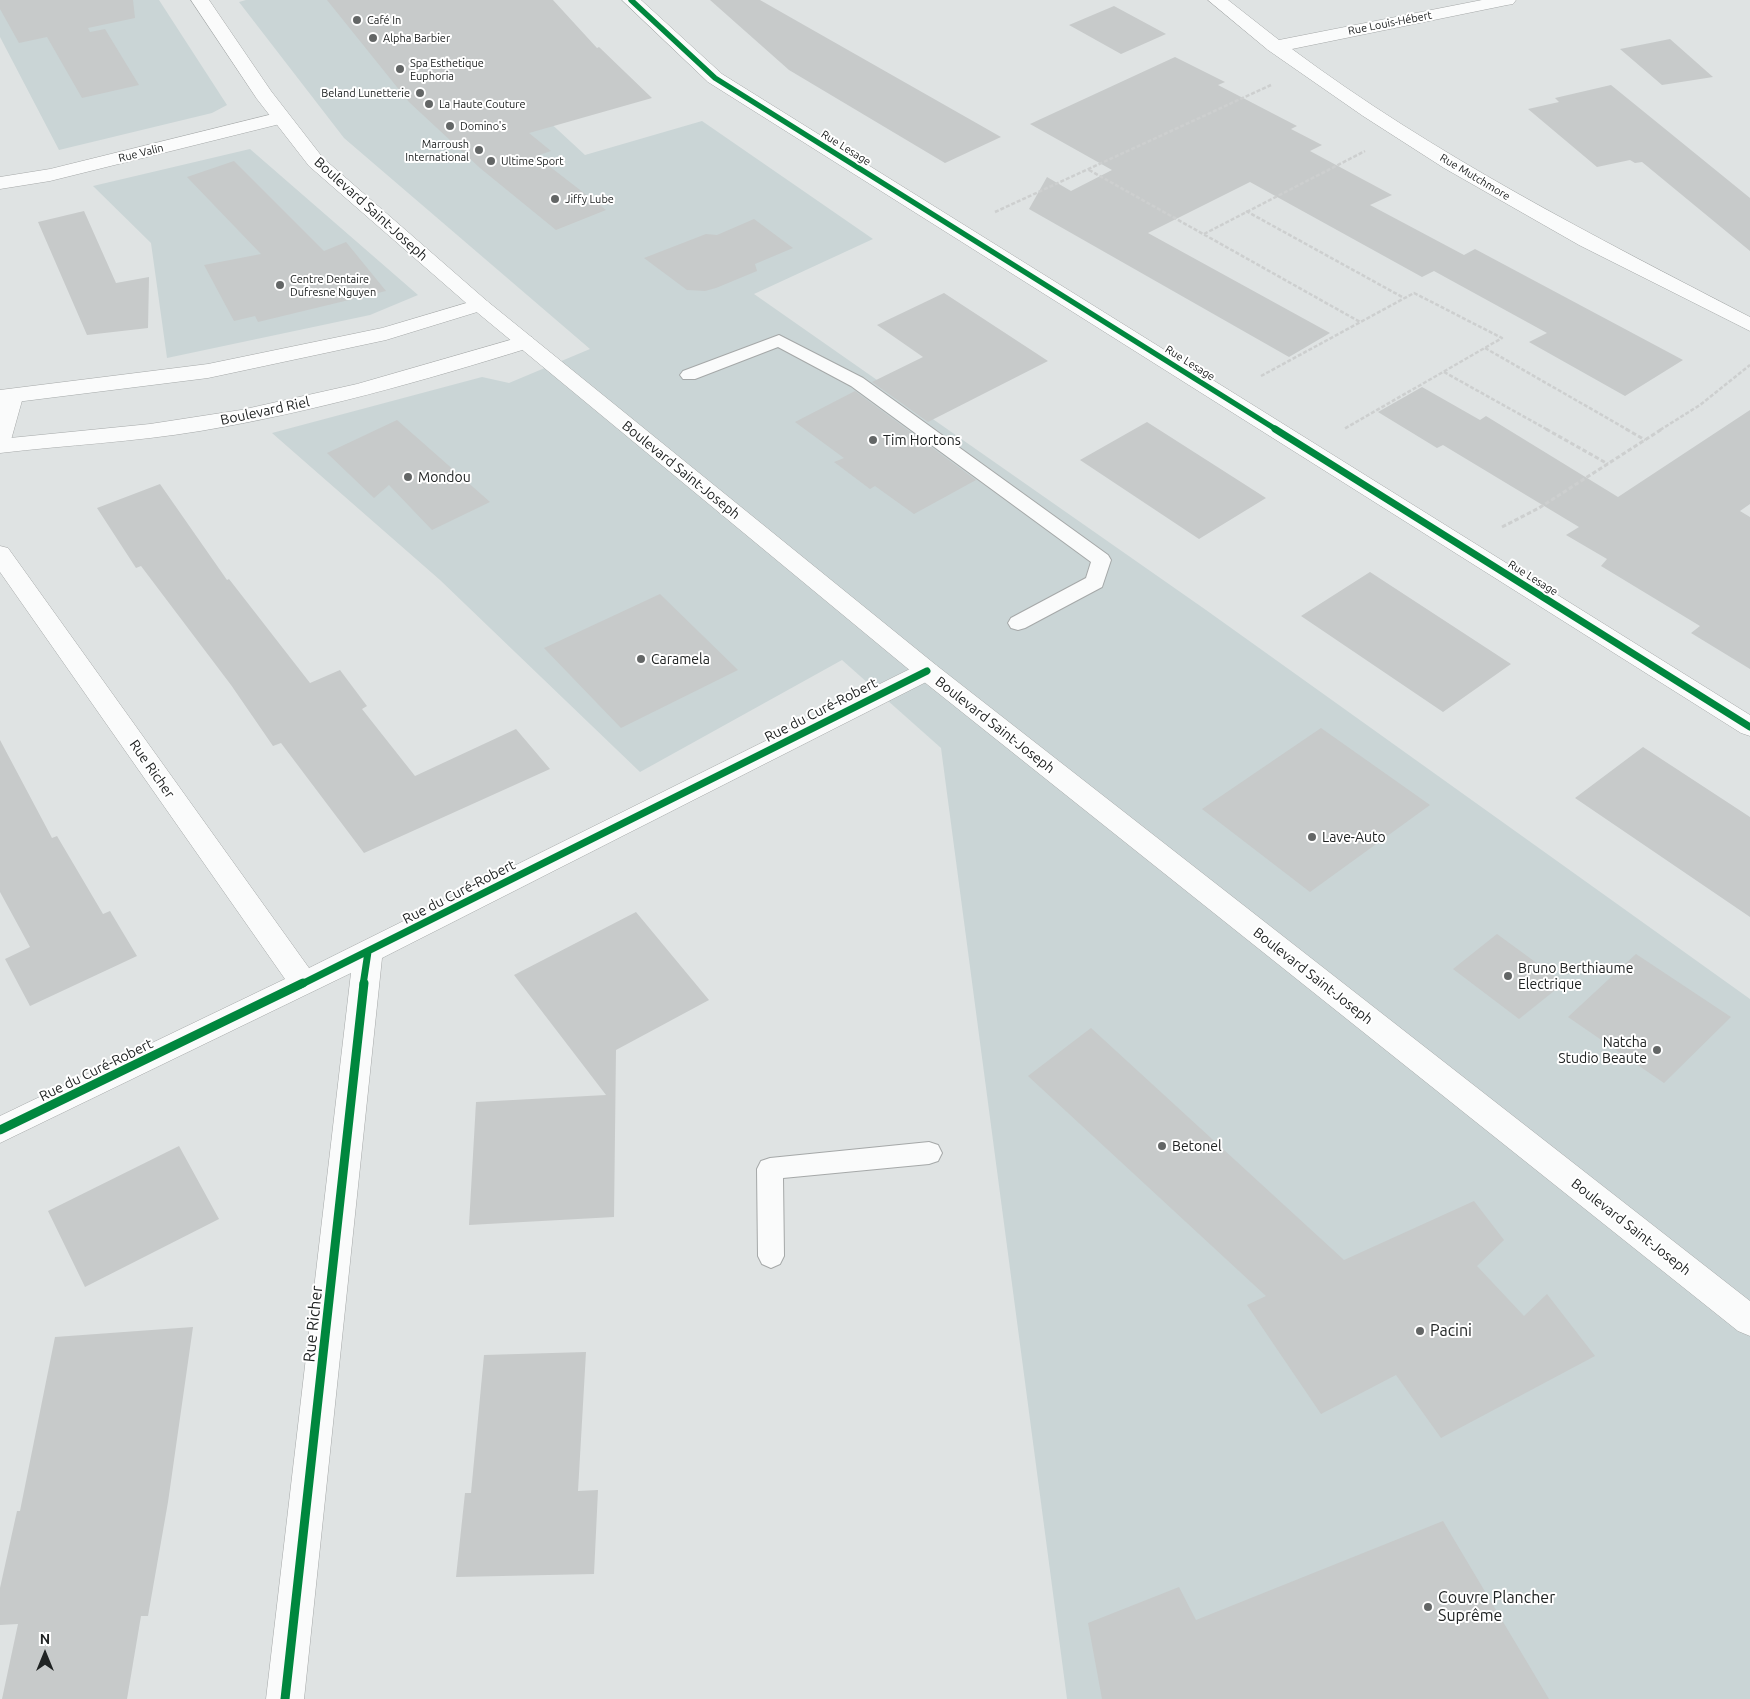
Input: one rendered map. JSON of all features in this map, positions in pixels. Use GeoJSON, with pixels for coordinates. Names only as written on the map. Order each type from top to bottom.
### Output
{"type":"FeatureCollection","features":[{"type":"Feature","properties":{"kind":"street","name":"Boulevard Saint-Joseph"},"geometry":{"type":"LineString","coordinates":[[200,0],[280,118],[316,162],[480,305],[927,671],[1750,1322]]}},
{"type":"Feature","properties":{"kind":"street","name":"Rue Lesage"},"geometry":{"type":"LineString","coordinates":[[631,0],[714,78],[1750,727]]}},
{"type":"Feature","properties":{"kind":"street","name":"Rue Mutchmore"},"geometry":{"type":"LineString","coordinates":[[1217,0],[1274,46],[1344,95],[1522,205],[1750,325]]}},
{"type":"Feature","properties":{"kind":"street","name":"Rue Louis-Hébert"},"geometry":{"type":"LineString","coordinates":[[1274,46],[1309,41],[1507,0]]}},
{"type":"Feature","properties":{"kind":"street","name":"Rue Valin"},"geometry":{"type":"LineString","coordinates":[[0,183],[50,175],[280,118]]}},
{"type":"Feature","properties":{"kind":"street"},"geometry":{"type":"LineString","coordinates":[[0,440],[6,397],[208,371],[386,334],[480,305]]}},
{"type":"Feature","properties":{"kind":"street","name":"Boulevard Riel"},"geometry":{"type":"LineString","coordinates":[[0,446],[199,424],[274,410],[436,369],[524,342]]}},
{"type":"Feature","properties":{"kind":"street","name":"Rue Richer"},"geometry":{"type":"LineString","coordinates":[[0,554],[304,983]]}},
{"type":"Feature","properties":{"kind":"street","name":"Rue du Curé-Robert"},"geometry":{"type":"LineString","coordinates":[[0,1130],[368,952],[927,671]]}},
{"type":"Feature","properties":{"kind":"street","name":"Rue Richer"},"geometry":{"type":"LineString","coordinates":[[285,1699],[360,1009],[368,952]]}},
{"type":"Feature","properties":{"kind":"lane"},"geometry":{"type":"LineString","coordinates":[[689,375],[779,340],[858,382],[1101,560],[1095,582],[1018,623]]}},
{"type":"Feature","properties":{"kind":"lane"},"geometry":{"type":"LineString","coordinates":[[771,1256],[770,1169],[929,1153]]}},
{"type":"Feature","properties":{"kind":"path"},"geometry":{"type":"LineString","coordinates":[[990,214],[1274,84]]}},
{"type":"Feature","properties":{"kind":"path"},"geometry":{"type":"LineString","coordinates":[[1204,234],[1365,151]]}},
{"type":"Feature","properties":{"kind":"path"},"geometry":{"type":"LineString","coordinates":[[1088,169],[1360,322]]}},
{"type":"Feature","properties":{"kind":"path"},"geometry":{"type":"LineString","coordinates":[[1246,211],[1405,298]]}},
{"type":"Feature","properties":{"kind":"path"},"geometry":{"type":"LineString","coordinates":[[1256,378],[1414,293],[1502,338],[1341,431]]}},
{"type":"Feature","properties":{"kind":"path"},"geometry":{"type":"LineString","coordinates":[[1484,348],[1645,440]]}},
{"type":"Feature","properties":{"kind":"path"},"geometry":{"type":"LineString","coordinates":[[1497,531],[1540,508],[1700,405],[1750,365]]}},
{"type":"Feature","properties":{"kind":"path"},"geometry":{"type":"LineString","coordinates":[[1444,372],[1608,464]]}},
{"type":"Feature","properties":{"kind":"shaded area"},"geometry":{"type":"Polygon","coordinates":[[[0,0],[159,0],[227,105],[212,113],[59,150],[0,37],[0,0]]]}},
{"type":"Feature","properties":{"kind":"shaded area"},"geometry":{"type":"Polygon","coordinates":[[[246,0],[430,0],[478,56],[585,155],[702,121],[873,239],[754,294],[1206,610],[1750,999],[1750,1699],[1067,1699],[941,748],[842,660],[640,772],[440,580],[272,433],[482,377],[509,383],[590,349],[344,138],[239,2],[246,0]]]}},
{"type":"Feature","properties":{"kind":"shaded area"},"geometry":{"type":"Polygon","coordinates":[[[250,149],[418,295],[370,315],[167,358],[151,243],[93,186],[250,149]]]}},
{"type":"Feature","properties":{"kind":"building"},"geometry":{"type":"Polygon","coordinates":[[[0,0],[133,0],[135,18],[88,28],[90,32],[105,29],[139,85],[82,98],[47,37],[19,43],[0,9],[0,0]]]}},
{"type":"Feature","properties":{"kind":"building"},"geometry":{"type":"Polygon","coordinates":[[[327,0],[553,0],[597,48],[599,47],[652,98],[529,133],[551,151],[536,156],[606,210],[556,230],[480,168],[409,102],[327,0]]]}},
{"type":"Feature","properties":{"kind":"building"},"geometry":{"type":"Polygon","coordinates":[[[710,0],[760,0],[1001,137],[945,163],[789,70],[710,0]]]}},
{"type":"Feature","properties":{"kind":"building"},"geometry":{"type":"Polygon","coordinates":[[[1114,6],[1166,34],[1121,54],[1069,25],[1114,6]]]}},
{"type":"Feature","properties":{"kind":"building"},"geometry":{"type":"Polygon","coordinates":[[[1670,39],[1713,77],[1662,85],[1620,49],[1670,39]]]}},
{"type":"Feature","properties":{"kind":"building"},"geometry":{"type":"Polygon","coordinates":[[[1175,57],[1225,82],[1218,85],[1297,126],[1291,129],[1322,145],[1310,151],[1392,195],[1370,205],[1464,255],[1475,249],[1683,360],[1625,396],[1529,342],[1547,333],[1434,271],[1422,277],[1250,182],[1148,233],[1330,333],[1289,357],[1029,209],[1047,177],[1071,191],[1112,170],[1030,124],[1175,57]]]}},
{"type":"Feature","properties":{"kind":"building"},"geometry":{"type":"Polygon","coordinates":[[[1611,85],[1750,198],[1750,251],[1642,162],[1635,163],[1630,160],[1597,167],[1528,109],[1559,102],[1555,98],[1611,85]]]}},
{"type":"Feature","properties":{"kind":"building"},"geometry":{"type":"Polygon","coordinates":[[[234,161],[324,251],[346,242],[386,291],[258,322],[255,316],[234,321],[204,265],[261,254],[187,177],[234,161]]]}},
{"type":"Feature","properties":{"kind":"building"},"geometry":{"type":"Polygon","coordinates":[[[84,211],[116,283],[149,277],[148,328],[87,335],[38,222],[84,211]]]}},
{"type":"Feature","properties":{"kind":"building"},"geometry":{"type":"Polygon","coordinates":[[[754,219],[793,248],[755,264],[757,271],[716,288],[705,291],[687,290],[644,258],[706,234],[717,235],[754,219]]]}},
{"type":"Feature","properties":{"kind":"building"},"geometry":{"type":"Polygon","coordinates":[[[944,293],[1048,361],[928,422],[872,382],[923,357],[877,325],[944,293]]]}},
{"type":"Feature","properties":{"kind":"building"},"geometry":{"type":"Polygon","coordinates":[[[1422,387],[1480,420],[1486,416],[1618,497],[1750,410],[1750,504],[1740,511],[1750,517],[1750,669],[1691,633],[1700,626],[1601,566],[1607,559],[1566,535],[1579,527],[1443,445],[1437,448],[1378,412],[1422,387]]]}},
{"type":"Feature","properties":{"kind":"building","name":"Tim Hortons"},"geometry":{"type":"Polygon","coordinates":[[[855,391],[976,480],[914,514],[875,486],[870,489],[834,462],[844,458],[795,422],[855,391]]]}},
{"type":"Feature","properties":{"kind":"building","name":"Mondou"},"geometry":{"type":"Polygon","coordinates":[[[397,420],[490,502],[432,530],[389,485],[374,498],[327,453],[397,420]]]}},
{"type":"Feature","properties":{"kind":"building"},"geometry":{"type":"Polygon","coordinates":[[[1147,422],[1266,498],[1199,539],[1080,460],[1147,422]]]}},
{"type":"Feature","properties":{"kind":"building"},"geometry":{"type":"Polygon","coordinates":[[[160,484],[227,580],[229,579],[310,683],[340,670],[367,706],[362,709],[415,776],[516,729],[550,769],[364,853],[281,743],[273,746],[231,685],[141,566],[136,568],[97,508],[160,484]]]}},
{"type":"Feature","properties":{"kind":"building"},"geometry":{"type":"Polygon","coordinates":[[[1370,572],[1511,664],[1443,712],[1301,616],[1370,572]]]}},
{"type":"Feature","properties":{"kind":"building","name":"Caramela"},"geometry":{"type":"Polygon","coordinates":[[[660,594],[738,670],[621,728],[544,648],[660,594]]]}},
{"type":"Feature","properties":{"kind":"building","name":"Lave-Auto"},"geometry":{"type":"Polygon","coordinates":[[[1321,728],[1430,805],[1310,892],[1202,809],[1321,728]]]}},
{"type":"Feature","properties":{"kind":"building"},"geometry":{"type":"Polygon","coordinates":[[[0,740],[52,838],[57,836],[103,914],[110,911],[137,956],[30,1006],[5,959],[30,947],[0,892],[0,740]]]}},
{"type":"Feature","properties":{"kind":"building"},"geometry":{"type":"Polygon","coordinates":[[[1643,747],[1750,817],[1750,917],[1575,798],[1643,747]]]}},
{"type":"Feature","properties":{"kind":"building"},"geometry":{"type":"Polygon","coordinates":[[[636,912],[709,1000],[616,1050],[614,1217],[469,1225],[476,1102],[606,1095],[514,975],[636,912]]]}},
{"type":"Feature","properties":{"kind":"building","name":"Bruno Berthiaume Electrique"},"geometry":{"type":"Polygon","coordinates":[[[1497,934],[1564,983],[1519,1019],[1453,969],[1497,934]]]}},
{"type":"Feature","properties":{"kind":"building","name":"Natcha Studio Beaute"},"geometry":{"type":"Polygon","coordinates":[[[1636,954],[1731,1017],[1664,1083],[1568,1017],[1636,954]]]}},
{"type":"Feature","properties":{"kind":"building","name":"Pacini"},"geometry":{"type":"Polygon","coordinates":[[[1091,1028],[1344,1260],[1474,1201],[1504,1240],[1477,1266],[1524,1316],[1547,1294],[1595,1356],[1441,1438],[1396,1375],[1321,1414],[1247,1305],[1266,1296],[1028,1076],[1091,1028]]]}},
{"type":"Feature","properties":{"kind":"building"},"geometry":{"type":"Polygon","coordinates":[[[179,1146],[219,1219],[85,1287],[48,1211],[179,1146]]]}},
{"type":"Feature","properties":{"kind":"building"},"geometry":{"type":"Polygon","coordinates":[[[193,1327],[168,1502],[148,1616],[141,1616],[127,1699],[2,1699],[18,1624],[0,1625],[0,1588],[17,1511],[20,1511],[55,1337],[193,1327]]]}},
{"type":"Feature","properties":{"kind":"building"},"geometry":{"type":"Polygon","coordinates":[[[586,1352],[578,1491],[598,1490],[594,1574],[456,1577],[465,1493],[471,1493],[484,1355],[586,1352]]]}},
{"type":"Feature","properties":{"kind":"building"},"geometry":{"type":"Polygon","coordinates":[[[1443,1521],[1549,1699],[1102,1699],[1088,1623],[1179,1587],[1196,1620],[1443,1521]]]}},
{"type":"Feature","properties":{"kind":"cycle path"},"geometry":{"type":"LineString","coordinates":[[631,0],[715,78],[1750,727]]}},
{"type":"Feature","properties":{"kind":"cycle path"},"geometry":{"type":"LineString","coordinates":[[0,1130],[368,952],[927,671]]}},
{"type":"Feature","properties":{"kind":"cycle path"},"geometry":{"type":"LineString","coordinates":[[285,1699],[360,1009],[368,952]]}},
{"type":"Feature","properties":{"kind":"place","name":"Café In"},"geometry":{"type":"Point","coordinates":[357,20]}},
{"type":"Feature","properties":{"kind":"place","name":"Alpha Barbier"},"geometry":{"type":"Point","coordinates":[373,38]}},
{"type":"Feature","properties":{"kind":"place","name":"Spa Esthetique Euphoria"},"geometry":{"type":"Point","coordinates":[400,69]}},
{"type":"Feature","properties":{"kind":"place","name":"Beland Lunetterie"},"geometry":{"type":"Point","coordinates":[420,93]}},
{"type":"Feature","properties":{"kind":"place","name":"La Haute Couture"},"geometry":{"type":"Point","coordinates":[429,104]}},
{"type":"Feature","properties":{"kind":"place","name":"Domino's"},"geometry":{"type":"Point","coordinates":[450,126]}},
{"type":"Feature","properties":{"kind":"place","name":"Marroush International"},"geometry":{"type":"Point","coordinates":[479,150]}},
{"type":"Feature","properties":{"kind":"place","name":"Ultime Sport"},"geometry":{"type":"Point","coordinates":[491,161]}},
{"type":"Feature","properties":{"kind":"place","name":"Jiffy Lube"},"geometry":{"type":"Point","coordinates":[555,199]}},
{"type":"Feature","properties":{"kind":"place","name":"Centre Dentaire Dufresne Nguyen"},"geometry":{"type":"Point","coordinates":[280,285]}},
{"type":"Feature","properties":{"kind":"place","name":"Tim Hortons"},"geometry":{"type":"Point","coordinates":[873,440]}},
{"type":"Feature","properties":{"kind":"place","name":"Mondou"},"geometry":{"type":"Point","coordinates":[408,477]}},
{"type":"Feature","properties":{"kind":"place","name":"Caramela"},"geometry":{"type":"Point","coordinates":[641,659]}},
{"type":"Feature","properties":{"kind":"place","name":"Lave-Auto"},"geometry":{"type":"Point","coordinates":[1312,837]}},
{"type":"Feature","properties":{"kind":"place","name":"Bruno Berthiaume Electrique"},"geometry":{"type":"Point","coordinates":[1508,976]}},
{"type":"Feature","properties":{"kind":"place","name":"Natcha Studio Beaute"},"geometry":{"type":"Point","coordinates":[1657,1050]}},
{"type":"Feature","properties":{"kind":"place","name":"Betonel"},"geometry":{"type":"Point","coordinates":[1162,1146]}},
{"type":"Feature","properties":{"kind":"place","name":"Pacini"},"geometry":{"type":"Point","coordinates":[1420,1331]}},
{"type":"Feature","properties":{"kind":"place","name":"Couvre Plancher Suprême"},"geometry":{"type":"Point","coordinates":[1428,1607]}}]}
